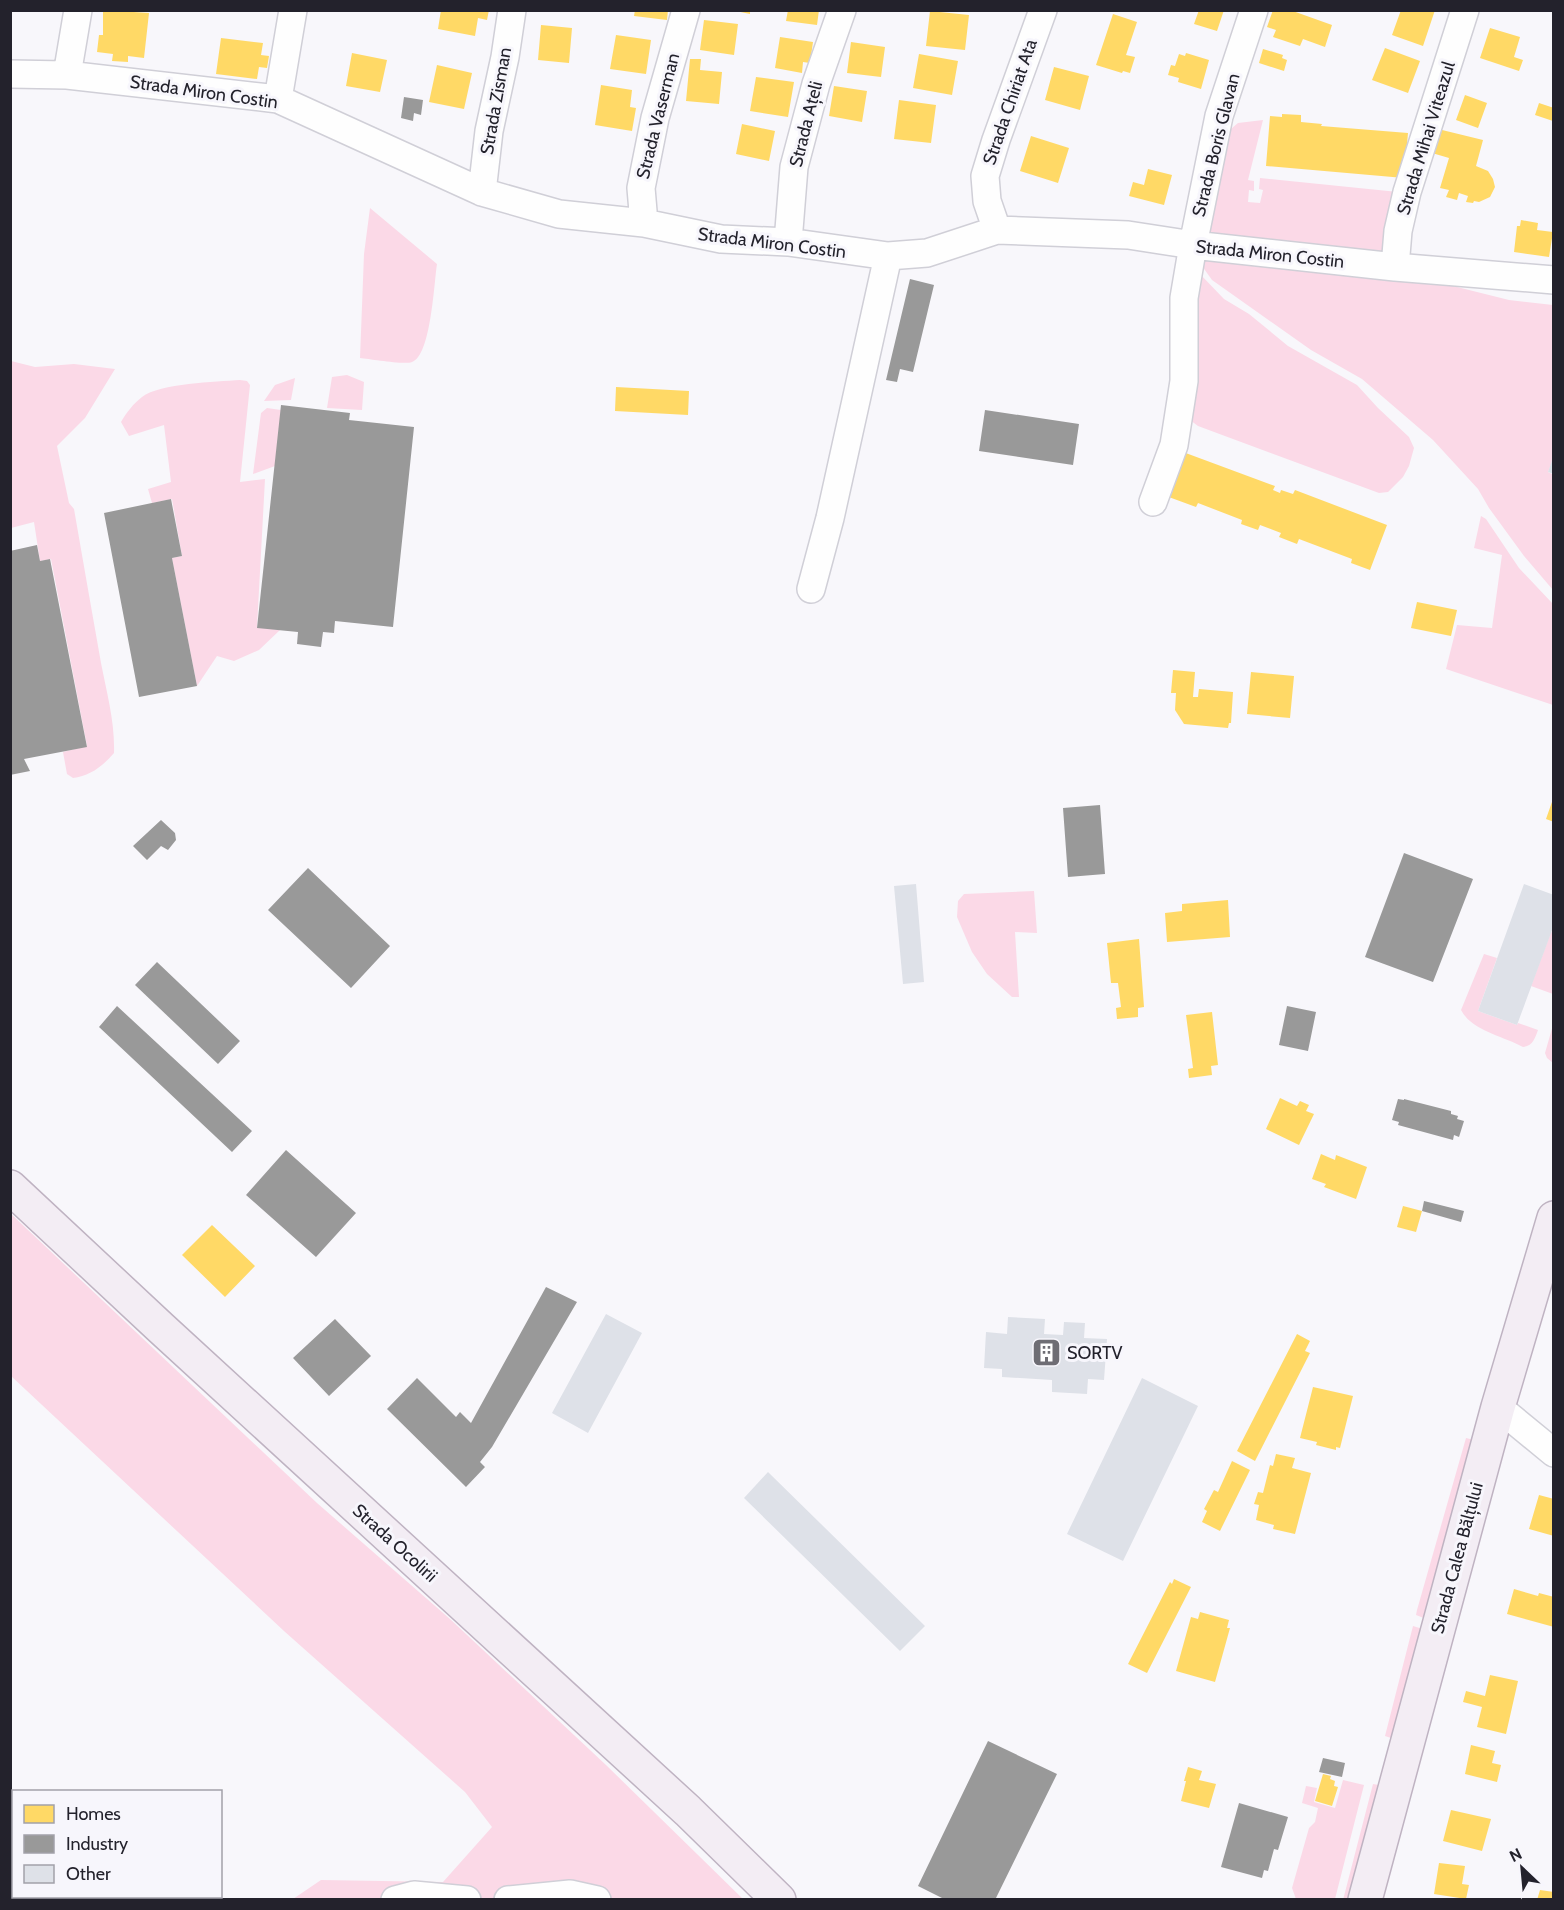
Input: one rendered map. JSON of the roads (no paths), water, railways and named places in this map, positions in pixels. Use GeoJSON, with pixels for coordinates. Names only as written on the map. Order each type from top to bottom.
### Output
{"type":"FeatureCollection","features":[{"type":"Feature","properties":{"kind":"main road","name":"Strada Ocolirii"},"geometry":{"type":"LineString","coordinates":[[10,1187],[688,1811],[779,1899]]}},
{"type":"Feature","properties":{"kind":"main road","name":"Strada Calea Bălțului"},"geometry":{"type":"LineString","coordinates":[[1365,1899],[1498,1407],[1554,1218]]}},
{"type":"Feature","properties":{"kind":"street"},"geometry":{"type":"LineString","coordinates":[[67,75],[78,10]]}},
{"type":"Feature","properties":{"kind":"street"},"geometry":{"type":"LineString","coordinates":[[278,99],[293,10]]}},
{"type":"Feature","properties":{"kind":"street","name":"Strada Zisman"},"geometry":{"type":"LineString","coordinates":[[482,192],[489,131],[505,57],[512,10]]}},
{"type":"Feature","properties":{"kind":"street","name":"Strada Vaserman"},"geometry":{"type":"LineString","coordinates":[[644,223],[641,188],[655,118],[686,10]]}},
{"type":"Feature","properties":{"kind":"street","name":"Strada Ațeli"},"geometry":{"type":"LineString","coordinates":[[788,242],[794,167],[816,84],[842,10]]}},
{"type":"Feature","properties":{"kind":"street","name":"Strada Chiriat Ata"},"geometry":{"type":"LineString","coordinates":[[997,230],[987,201],[985,176],[1043,10]]}},
{"type":"Feature","properties":{"kind":"street","name":"Strada Boris Glavan"},"geometry":{"type":"LineString","coordinates":[[1153,502],[1174,444],[1184,381],[1184,298],[1193,245],[1220,116],[1254,10]]}},
{"type":"Feature","properties":{"kind":"street","name":"Strada Mihai Viteazul"},"geometry":{"type":"LineString","coordinates":[[1395,267],[1398,231],[1407,192],[1465,10]]}},
{"type":"Feature","properties":{"kind":"street","name":"Strada Miron Costin"},"geometry":{"type":"LineString","coordinates":[[10,74],[67,75],[278,99],[482,192],[559,213],[644,223],[721,239],[788,242],[888,256],[927,253],[997,230],[1128,235],[1193,245],[1395,267],[1554,280]]}},
{"type":"Feature","properties":{"kind":"street"},"geometry":{"type":"LineString","coordinates":[[811,589],[830,518],[888,256]]}},
{"type":"Feature","properties":{"kind":"street"},"geometry":{"type":"LineString","coordinates":[[1498,1407],[1554,1453]]}},
{"type":"Feature","properties":{"kind":"street"},"geometry":{"type":"LineString","coordinates":[[508,1899],[570,1894],[597,1899]]}},
{"type":"Feature","properties":{"kind":"street"},"geometry":{"type":"LineString","coordinates":[[405,1897],[467,1899]]}},
{"type":"Feature","properties":{"kind":"place","name":"SORTV"},"geometry":{"type":"Point","coordinates":[1046,1353]}}]}
